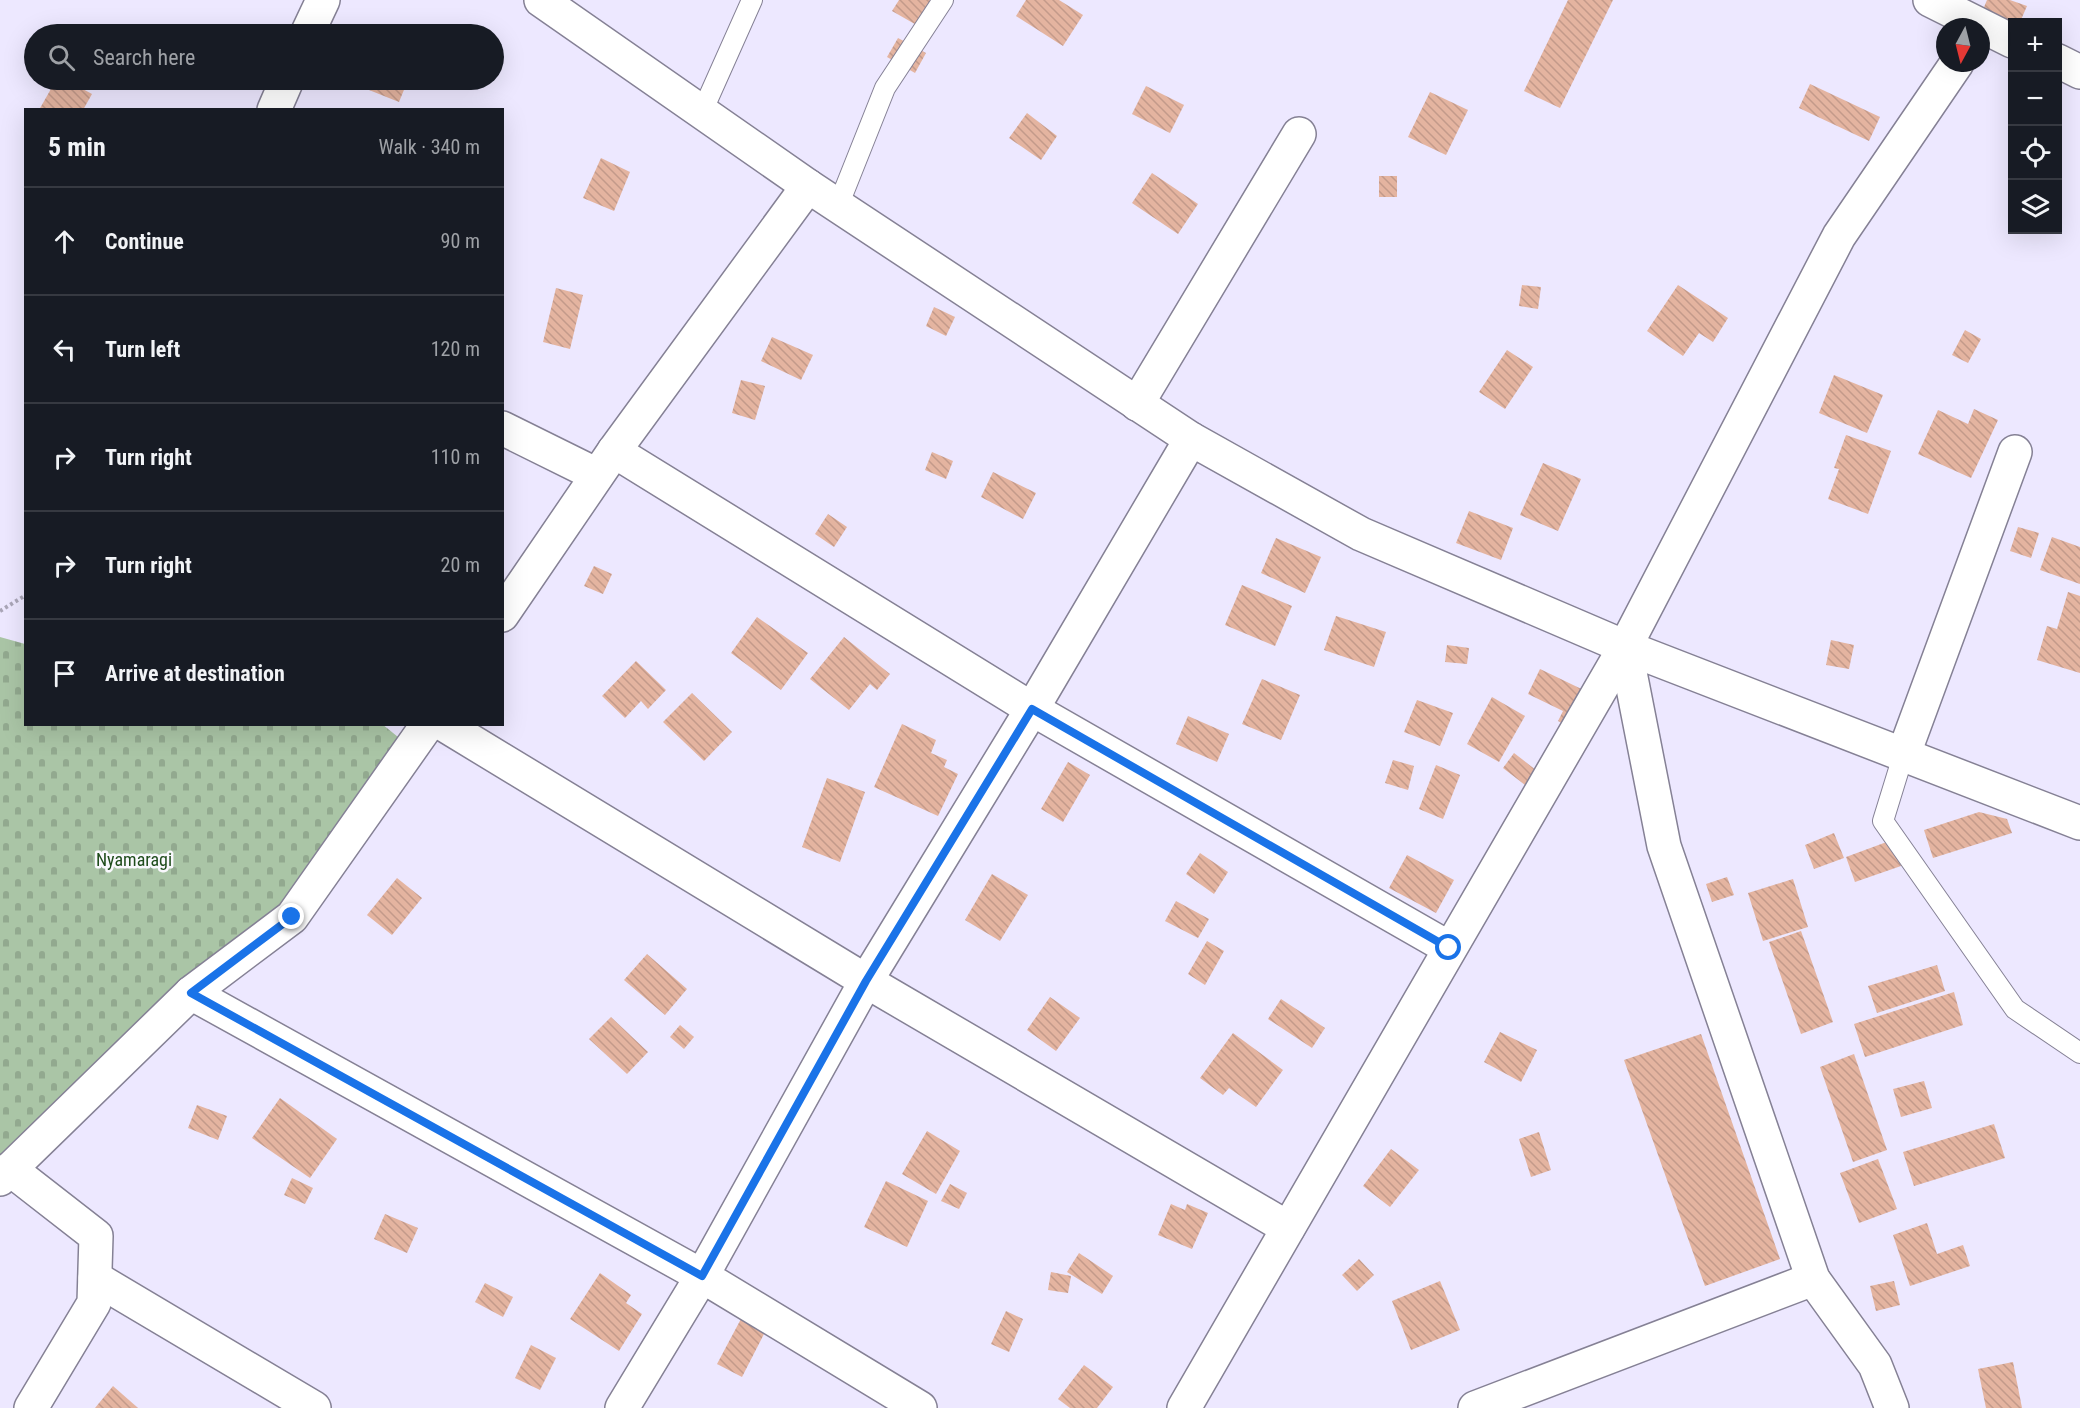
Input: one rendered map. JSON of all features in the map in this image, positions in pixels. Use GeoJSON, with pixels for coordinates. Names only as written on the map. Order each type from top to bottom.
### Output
{"type":"FeatureCollection","features":[{"type":"Feature","properties":{"kind":"street"},"geometry":{"type":"LineString","coordinates":[[312,24],[323,0]]}},
{"type":"Feature","properties":{"kind":"street"},"geometry":{"type":"LineString","coordinates":[[1930,0],[1963,18]]}},
{"type":"Feature","properties":{"kind":"street"},"geometry":{"type":"LineString","coordinates":[[546,1],[808,186],[1137,404],[1191,439],[1361,534],[1624,647],[2080,823]]}},
{"type":"Feature","properties":{"kind":"street"},"geometry":{"type":"LineString","coordinates":[[1990,31],[2008,39]]}},
{"type":"Feature","properties":{"kind":"street"},"geometry":{"type":"LineString","coordinates":[[2062,63],[2080,72]]}},
{"type":"Feature","properties":{"kind":"street"},"geometry":{"type":"LineString","coordinates":[[1184,1408],[1624,647],[1839,236],[1952,72]]}},
{"type":"Feature","properties":{"kind":"street"},"geometry":{"type":"LineString","coordinates":[[275,108],[283,90]]}},
{"type":"Feature","properties":{"kind":"street"},"geometry":{"type":"LineString","coordinates":[[1137,404],[1299,134]]}},
{"type":"Feature","properties":{"kind":"street"},"geometry":{"type":"LineString","coordinates":[[504,612],[606,463],[808,186]]}},
{"type":"Feature","properties":{"kind":"street"},"geometry":{"type":"LineString","coordinates":[[504,429],[606,463],[1449,948]]}},
{"type":"Feature","properties":{"kind":"street"},"geometry":{"type":"LineString","coordinates":[[622,1408],[702,1276],[866,981],[1032,709],[1191,439]]}},
{"type":"Feature","properties":{"kind":"street"},"geometry":{"type":"LineString","coordinates":[[1903,756],[2015,452]]}},
{"type":"Feature","properties":{"kind":"street"},"geometry":{"type":"LineString","coordinates":[[1624,647],[1664,846],[1813,1279],[1875,1365],[1892,1408]]}},
{"type":"Feature","properties":{"kind":"street"},"geometry":{"type":"LineString","coordinates":[[31,1408],[94,1303],[96,1236],[5,1174],[191,993],[292,917],[427,726]]}},
{"type":"Feature","properties":{"kind":"street"},"geometry":{"type":"LineString","coordinates":[[445,726],[866,981],[1288,1228]]}},
{"type":"Feature","properties":{"kind":"street"},"geometry":{"type":"LineString","coordinates":[[191,993],[702,1276],[920,1408]]}},
{"type":"Feature","properties":{"kind":"street"},"geometry":{"type":"LineString","coordinates":[[95,1278],[314,1408]]}},
{"type":"Feature","properties":{"kind":"street"},"geometry":{"type":"LineString","coordinates":[[1475,1408],[1813,1279]]}},
{"type":"Feature","properties":{"kind":"lane"},"geometry":{"type":"LineString","coordinates":[[702,112],[752,0]]}},
{"type":"Feature","properties":{"kind":"lane"},"geometry":{"type":"LineString","coordinates":[[838,206],[885,88],[943,0]]}},
{"type":"Feature","properties":{"kind":"lane"},"geometry":{"type":"LineString","coordinates":[[1903,756],[1883,821],[2015,1009],[2080,1053]]}},
{"type":"Feature","properties":{"kind":"path"},"geometry":{"type":"LineString","coordinates":[[0,611],[24,596]]}},
{"type":"Feature","properties":{"kind":"green space","name":"Nyamaragi"},"geometry":{"type":"Polygon","coordinates":[[[0,637],[24,644],[24,726],[384,726],[398,737],[269,921],[0,1162],[0,637]]]}},
{"type":"Feature","properties":{"kind":"building"},"geometry":{"type":"Polygon","coordinates":[[[899,0],[944,0],[927,31],[892,11],[899,0]]]}},
{"type":"Feature","properties":{"kind":"building"},"geometry":{"type":"Polygon","coordinates":[[[1026,0],[1059,0],[1083,15],[1063,46],[1016,16],[1026,0]]]}},
{"type":"Feature","properties":{"kind":"building"},"geometry":{"type":"Polygon","coordinates":[[[1568,0],[1613,0],[1560,108],[1524,91],[1568,0]]]}},
{"type":"Feature","properties":{"kind":"building"},"geometry":{"type":"Polygon","coordinates":[[[1987,0],[2010,0],[2027,6],[2022,18],[2008,18],[2008,22],[1982,12],[1987,0]]]}},
{"type":"Feature","properties":{"kind":"building"},"geometry":{"type":"Polygon","coordinates":[[[898,38],[926,53],[915,73],[887,57],[898,38]]]}},
{"type":"Feature","properties":{"kind":"building"},"geometry":{"type":"Polygon","coordinates":[[[1810,84],[1880,117],[1869,141],[1799,108],[1810,84]]]}},
{"type":"Feature","properties":{"kind":"building"},"geometry":{"type":"Polygon","coordinates":[[[1146,86],[1184,105],[1170,133],[1132,114],[1146,86]]]}},
{"type":"Feature","properties":{"kind":"building"},"geometry":{"type":"Polygon","coordinates":[[[50,90],[85,90],[92,94],[84,108],[40,108],[50,90]]]}},
{"type":"Feature","properties":{"kind":"building"},"geometry":{"type":"Polygon","coordinates":[[[369,90],[404,90],[399,102],[369,90]]]}},
{"type":"Feature","properties":{"kind":"building"},"geometry":{"type":"Polygon","coordinates":[[[1430,92],[1468,110],[1446,155],[1408,137],[1430,92]]]}},
{"type":"Feature","properties":{"kind":"building"},"geometry":{"type":"Polygon","coordinates":[[[1027,113],[1057,136],[1041,160],[1009,138],[1027,113]]]}},
{"type":"Feature","properties":{"kind":"building"},"geometry":{"type":"Polygon","coordinates":[[[601,158],[630,172],[614,211],[583,198],[601,158]]]}},
{"type":"Feature","properties":{"kind":"building"},"geometry":{"type":"Polygon","coordinates":[[[1152,173],[1198,204],[1178,234],[1132,203],[1152,173]]]}},
{"type":"Feature","properties":{"kind":"building"},"geometry":{"type":"Polygon","coordinates":[[[1379,176],[1397,176],[1397,197],[1379,197],[1379,176]]]}},
{"type":"Feature","properties":{"kind":"building"},"geometry":{"type":"Polygon","coordinates":[[[1522,285],[1541,287],[1538,309],[1519,306],[1522,285]]]}},
{"type":"Feature","properties":{"kind":"building"},"geometry":{"type":"Polygon","coordinates":[[[1678,285],[1728,318],[1713,342],[1699,333],[1683,356],[1647,331],[1678,285]]]}},
{"type":"Feature","properties":{"kind":"building"},"geometry":{"type":"Polygon","coordinates":[[[556,288],[583,295],[570,349],[543,342],[556,288]]]}},
{"type":"Feature","properties":{"kind":"building"},"geometry":{"type":"Polygon","coordinates":[[[934,307],[955,317],[946,336],[926,326],[934,307]]]}},
{"type":"Feature","properties":{"kind":"building"},"geometry":{"type":"Polygon","coordinates":[[[1965,330],[1981,339],[1968,363],[1952,355],[1965,330]]]}},
{"type":"Feature","properties":{"kind":"building"},"geometry":{"type":"Polygon","coordinates":[[[772,337],[813,355],[801,380],[761,361],[772,337]]]}},
{"type":"Feature","properties":{"kind":"building"},"geometry":{"type":"Polygon","coordinates":[[[1507,350],[1533,367],[1505,409],[1479,392],[1507,350]]]}},
{"type":"Feature","properties":{"kind":"building"},"geometry":{"type":"Polygon","coordinates":[[[1834,375],[1883,395],[1867,433],[1819,413],[1834,375]]]}},
{"type":"Feature","properties":{"kind":"building"},"geometry":{"type":"Polygon","coordinates":[[[741,380],[765,386],[755,420],[732,413],[741,380]]]}},
{"type":"Feature","properties":{"kind":"building"},"geometry":{"type":"Polygon","coordinates":[[[1974,409],[1998,420],[1971,478],[1918,454],[1938,410],[1968,424],[1974,409]]]}},
{"type":"Feature","properties":{"kind":"building"},"geometry":{"type":"Polygon","coordinates":[[[1846,435],[1891,451],[1868,514],[1828,499],[1839,469],[1834,468],[1846,435]]]}},
{"type":"Feature","properties":{"kind":"building"},"geometry":{"type":"Polygon","coordinates":[[[932,452],[953,461],[946,479],[925,470],[932,452]]]}},
{"type":"Feature","properties":{"kind":"building"},"geometry":{"type":"Polygon","coordinates":[[[1543,463],[1581,479],[1558,531],[1520,515],[1543,463]]]}},
{"type":"Feature","properties":{"kind":"building"},"geometry":{"type":"Polygon","coordinates":[[[993,472],[1036,493],[1023,519],[981,497],[993,472]]]}},
{"type":"Feature","properties":{"kind":"building"},"geometry":{"type":"Polygon","coordinates":[[[1469,511],[1513,528],[1501,560],[1456,543],[1469,511]]]}},
{"type":"Feature","properties":{"kind":"building"},"geometry":{"type":"Polygon","coordinates":[[[828,514],[847,527],[834,547],[815,534],[828,514]]]}},
{"type":"Feature","properties":{"kind":"building"},"geometry":{"type":"Polygon","coordinates":[[[2018,527],[2039,533],[2031,558],[2010,551],[2018,527]]]}},
{"type":"Feature","properties":{"kind":"building"},"geometry":{"type":"Polygon","coordinates":[[[2052,537],[2080,547],[2080,584],[2040,570],[2052,537]]]}},
{"type":"Feature","properties":{"kind":"building"},"geometry":{"type":"Polygon","coordinates":[[[1276,538],[1321,557],[1305,593],[1261,573],[1276,538]]]}},
{"type":"Feature","properties":{"kind":"building"},"geometry":{"type":"Polygon","coordinates":[[[594,566],[612,574],[603,594],[584,586],[594,566]]]}},
{"type":"Feature","properties":{"kind":"building"},"geometry":{"type":"Polygon","coordinates":[[[1242,585],[1292,606],[1275,646],[1225,625],[1242,585]]]}},
{"type":"Feature","properties":{"kind":"building"},"geometry":{"type":"Polygon","coordinates":[[[2068,592],[2080,596],[2080,673],[2037,660],[2047,626],[2057,629],[2068,592]]]}},
{"type":"Feature","properties":{"kind":"building"},"geometry":{"type":"Polygon","coordinates":[[[1336,616],[1386,632],[1374,667],[1324,650],[1336,616]]]}},
{"type":"Feature","properties":{"kind":"building"},"geometry":{"type":"Polygon","coordinates":[[[757,617],[808,653],[781,690],[731,653],[757,617]]]}},
{"type":"Feature","properties":{"kind":"building"},"geometry":{"type":"Polygon","coordinates":[[[844,637],[890,674],[877,690],[870,684],[849,710],[810,679],[844,637]]]}},
{"type":"Feature","properties":{"kind":"building"},"geometry":{"type":"Polygon","coordinates":[[[1831,640],[1854,645],[1849,669],[1826,665],[1831,640]]]}},
{"type":"Feature","properties":{"kind":"building"},"geometry":{"type":"Polygon","coordinates":[[[1447,645],[1469,648],[1467,664],[1445,662],[1447,645]]]}},
{"type":"Feature","properties":{"kind":"building"},"geometry":{"type":"Polygon","coordinates":[[[636,661],[666,690],[648,709],[641,701],[625,718],[602,696],[636,661]]]}},
{"type":"Feature","properties":{"kind":"building"},"geometry":{"type":"Polygon","coordinates":[[[1540,669],[1598,697],[1580,732],[1558,721],[1563,711],[1528,694],[1540,669]]]}},
{"type":"Feature","properties":{"kind":"building"},"geometry":{"type":"Polygon","coordinates":[[[1262,679],[1300,695],[1281,740],[1242,724],[1262,679]]]}},
{"type":"Feature","properties":{"kind":"building"},"geometry":{"type":"Polygon","coordinates":[[[692,693],[732,732],[704,761],[663,722],[692,693]]]}},
{"type":"Feature","properties":{"kind":"building"},"geometry":{"type":"Polygon","coordinates":[[[1492,697],[1525,716],[1499,762],[1467,744],[1492,697]]]}},
{"type":"Feature","properties":{"kind":"building"},"geometry":{"type":"Polygon","coordinates":[[[1417,700],[1453,713],[1440,746],[1404,732],[1417,700]]]}},
{"type":"Feature","properties":{"kind":"building"},"geometry":{"type":"Polygon","coordinates":[[[1188,716],[1229,734],[1217,762],[1176,744],[1188,716]]]}},
{"type":"Feature","properties":{"kind":"building"},"geometry":{"type":"Polygon","coordinates":[[[902,724],[936,740],[931,753],[947,760],[944,767],[958,774],[938,816],[874,787],[902,724]]]}},
{"type":"Feature","properties":{"kind":"building"},"geometry":{"type":"Polygon","coordinates":[[[1514,753],[1541,774],[1529,788],[1503,768],[1514,753]]]}},
{"type":"Feature","properties":{"kind":"building"},"geometry":{"type":"Polygon","coordinates":[[[1393,760],[1414,766],[1408,790],[1385,783],[1393,760]]]}},
{"type":"Feature","properties":{"kind":"building"},"geometry":{"type":"Polygon","coordinates":[[[1068,762],[1090,775],[1063,822],[1041,809],[1068,762]]]}},
{"type":"Feature","properties":{"kind":"building"},"geometry":{"type":"Polygon","coordinates":[[[1436,765],[1460,775],[1443,819],[1419,809],[1436,765]]]}},
{"type":"Feature","properties":{"kind":"building"},"geometry":{"type":"Polygon","coordinates":[[[827,778],[865,792],[840,862],[802,847],[827,778]]]}},
{"type":"Feature","properties":{"kind":"building"},"geometry":{"type":"Polygon","coordinates":[[[1979,812],[2007,819],[2012,833],[1933,858],[1924,830],[1979,812]]]}},
{"type":"Feature","properties":{"kind":"building"},"geometry":{"type":"Polygon","coordinates":[[[1834,833],[1844,858],[1814,869],[1805,845],[1834,833]]]}},
{"type":"Feature","properties":{"kind":"building"},"geometry":{"type":"Polygon","coordinates":[[[1892,840],[1901,866],[1855,882],[1846,857],[1892,840]]]}},
{"type":"Feature","properties":{"kind":"building"},"geometry":{"type":"Polygon","coordinates":[[[1200,853],[1228,872],[1214,894],[1186,874],[1200,853]]]}},
{"type":"Feature","properties":{"kind":"building"},"geometry":{"type":"Polygon","coordinates":[[[1407,855],[1454,880],[1436,913],[1389,888],[1407,855]]]}},
{"type":"Feature","properties":{"kind":"building"},"geometry":{"type":"Polygon","coordinates":[[[992,874],[1028,895],[1000,941],[965,920],[992,874]]]}},
{"type":"Feature","properties":{"kind":"building"},"geometry":{"type":"Polygon","coordinates":[[[1727,877],[1734,895],[1712,902],[1706,884],[1727,877]]]}},
{"type":"Feature","properties":{"kind":"building"},"geometry":{"type":"Polygon","coordinates":[[[397,878],[422,898],[392,935],[367,915],[397,878]]]}},
{"type":"Feature","properties":{"kind":"building"},"geometry":{"type":"Polygon","coordinates":[[[1793,879],[1808,927],[1763,941],[1748,893],[1793,879]]]}},
{"type":"Feature","properties":{"kind":"building"},"geometry":{"type":"Polygon","coordinates":[[[1176,901],[1209,919],[1198,938],[1165,921],[1176,901]]]}},
{"type":"Feature","properties":{"kind":"building"},"geometry":{"type":"Polygon","coordinates":[[[1801,931],[1833,1022],[1801,1034],[1769,942],[1801,931]]]}},
{"type":"Feature","properties":{"kind":"building"},"geometry":{"type":"Polygon","coordinates":[[[1207,941],[1224,951],[1205,985],[1188,974],[1207,941]]]}},
{"type":"Feature","properties":{"kind":"building"},"geometry":{"type":"Polygon","coordinates":[[[647,954],[687,989],[665,1015],[624,980],[647,954]]]}},
{"type":"Feature","properties":{"kind":"building"},"geometry":{"type":"Polygon","coordinates":[[[1937,965],[1945,991],[1877,1013],[1868,986],[1937,965]]]}},
{"type":"Feature","properties":{"kind":"building"},"geometry":{"type":"Polygon","coordinates":[[[1954,992],[1963,1025],[1865,1057],[1854,1024],[1954,992]]]}},
{"type":"Feature","properties":{"kind":"building"},"geometry":{"type":"Polygon","coordinates":[[[1050,997],[1080,1018],[1056,1051],[1027,1030],[1050,997]]]}},
{"type":"Feature","properties":{"kind":"building"},"geometry":{"type":"Polygon","coordinates":[[[1281,999],[1325,1028],[1312,1048],[1268,1019],[1281,999]]]}},
{"type":"Feature","properties":{"kind":"building"},"geometry":{"type":"Polygon","coordinates":[[[611,1017],[648,1052],[627,1074],[589,1039],[611,1017]]]}},
{"type":"Feature","properties":{"kind":"building"},"geometry":{"type":"Polygon","coordinates":[[[680,1025],[694,1037],[684,1049],[670,1037],[680,1025]]]}},
{"type":"Feature","properties":{"kind":"building"},"geometry":{"type":"Polygon","coordinates":[[[1500,1032],[1537,1050],[1521,1082],[1484,1062],[1500,1032]]]}},
{"type":"Feature","properties":{"kind":"building"},"geometry":{"type":"Polygon","coordinates":[[[1233,1033],[1283,1070],[1256,1107],[1229,1088],[1223,1095],[1200,1078],[1233,1033]]]}},
{"type":"Feature","properties":{"kind":"building"},"geometry":{"type":"Polygon","coordinates":[[[1701,1034],[1780,1259],[1705,1286],[1624,1060],[1701,1034]]]}},
{"type":"Feature","properties":{"kind":"building"},"geometry":{"type":"Polygon","coordinates":[[[1854,1054],[1887,1150],[1853,1162],[1820,1067],[1854,1054]]]}},
{"type":"Feature","properties":{"kind":"building"},"geometry":{"type":"Polygon","coordinates":[[[1924,1081],[1932,1108],[1901,1117],[1893,1089],[1924,1081]]]}},
{"type":"Feature","properties":{"kind":"building"},"geometry":{"type":"Polygon","coordinates":[[[280,1098],[337,1139],[310,1178],[252,1138],[280,1098]]]}},
{"type":"Feature","properties":{"kind":"building"},"geometry":{"type":"Polygon","coordinates":[[[197,1105],[227,1116],[218,1140],[188,1128],[197,1105]]]}},
{"type":"Feature","properties":{"kind":"building"},"geometry":{"type":"Polygon","coordinates":[[[1994,1124],[2005,1158],[1914,1186],[1903,1152],[1994,1124]]]}},
{"type":"Feature","properties":{"kind":"building"},"geometry":{"type":"Polygon","coordinates":[[[927,1131],[960,1151],[936,1194],[902,1174],[927,1131]]]}},
{"type":"Feature","properties":{"kind":"building"},"geometry":{"type":"Polygon","coordinates":[[[1539,1132],[1551,1170],[1531,1177],[1519,1139],[1539,1132]]]}},
{"type":"Feature","properties":{"kind":"building"},"geometry":{"type":"Polygon","coordinates":[[[1391,1149],[1419,1170],[1390,1207],[1363,1186],[1391,1149]]]}},
{"type":"Feature","properties":{"kind":"building"},"geometry":{"type":"Polygon","coordinates":[[[1878,1159],[1897,1209],[1859,1223],[1840,1173],[1878,1159]]]}},
{"type":"Feature","properties":{"kind":"building"},"geometry":{"type":"Polygon","coordinates":[[[292,1178],[313,1188],[305,1204],[284,1195],[292,1178]]]}},
{"type":"Feature","properties":{"kind":"building"},"geometry":{"type":"Polygon","coordinates":[[[886,1181],[928,1201],[907,1247],[864,1227],[886,1181]]]}},
{"type":"Feature","properties":{"kind":"building"},"geometry":{"type":"Polygon","coordinates":[[[950,1184],[967,1193],[959,1209],[941,1201],[950,1184]]]}},
{"type":"Feature","properties":{"kind":"building"},"geometry":{"type":"Polygon","coordinates":[[[1171,1204],[1185,1210],[1187,1204],[1208,1213],[1192,1249],[1158,1235],[1171,1204]]]}},
{"type":"Feature","properties":{"kind":"building"},"geometry":{"type":"Polygon","coordinates":[[[385,1214],[418,1228],[407,1253],[374,1239],[385,1214]]]}},
{"type":"Feature","properties":{"kind":"building"},"geometry":{"type":"Polygon","coordinates":[[[1927,1223],[1937,1254],[1963,1245],[1970,1266],[1910,1286],[1893,1235],[1927,1223]]]}},
{"type":"Feature","properties":{"kind":"building"},"geometry":{"type":"Polygon","coordinates":[[[1079,1253],[1113,1276],[1102,1294],[1067,1272],[1079,1253]]]}},
{"type":"Feature","properties":{"kind":"building"},"geometry":{"type":"Polygon","coordinates":[[[1359,1259],[1374,1275],[1357,1291],[1342,1275],[1359,1259]]]}},
{"type":"Feature","properties":{"kind":"building"},"geometry":{"type":"Polygon","coordinates":[[[1051,1272],[1071,1276],[1068,1293],[1048,1290],[1051,1272]]]}},
{"type":"Feature","properties":{"kind":"building"},"geometry":{"type":"Polygon","coordinates":[[[600,1273],[631,1295],[626,1303],[642,1314],[619,1351],[570,1319],[600,1273]]]}},
{"type":"Feature","properties":{"kind":"building"},"geometry":{"type":"Polygon","coordinates":[[[1440,1281],[1460,1330],[1411,1350],[1392,1301],[1440,1281]]]}},
{"type":"Feature","properties":{"kind":"building"},"geometry":{"type":"Polygon","coordinates":[[[1894,1281],[1900,1305],[1876,1311],[1870,1286],[1894,1281]]]}},
{"type":"Feature","properties":{"kind":"building"},"geometry":{"type":"Polygon","coordinates":[[[485,1283],[513,1297],[503,1317],[475,1302],[485,1283]]]}},
{"type":"Feature","properties":{"kind":"building"},"geometry":{"type":"Polygon","coordinates":[[[1006,1311],[1023,1319],[1009,1352],[991,1344],[1006,1311]]]}},
{"type":"Feature","properties":{"kind":"building"},"geometry":{"type":"Polygon","coordinates":[[[742,1317],[766,1330],[742,1377],[717,1364],[742,1317]]]}},
{"type":"Feature","properties":{"kind":"building"},"geometry":{"type":"Polygon","coordinates":[[[531,1345],[556,1358],[540,1390],[515,1378],[531,1345]]]}},
{"type":"Feature","properties":{"kind":"building"},"geometry":{"type":"Polygon","coordinates":[[[2013,1362],[2022,1408],[1986,1408],[1978,1369],[2013,1362]]]}},
{"type":"Feature","properties":{"kind":"building"},"geometry":{"type":"Polygon","coordinates":[[[1084,1365],[1113,1387],[1097,1408],[1070,1408],[1058,1399],[1084,1365]]]}},
{"type":"Feature","properties":{"kind":"building"},"geometry":{"type":"Polygon","coordinates":[[[113,1386],[138,1408],[95,1408],[113,1386]]]}},
{"type":"Feature","properties":{"kind":"route"},"geometry":{"type":"LineString","coordinates":[[292,917],[191,993],[702,1276],[866,981],[1032,709],[1449,948]]}}]}
